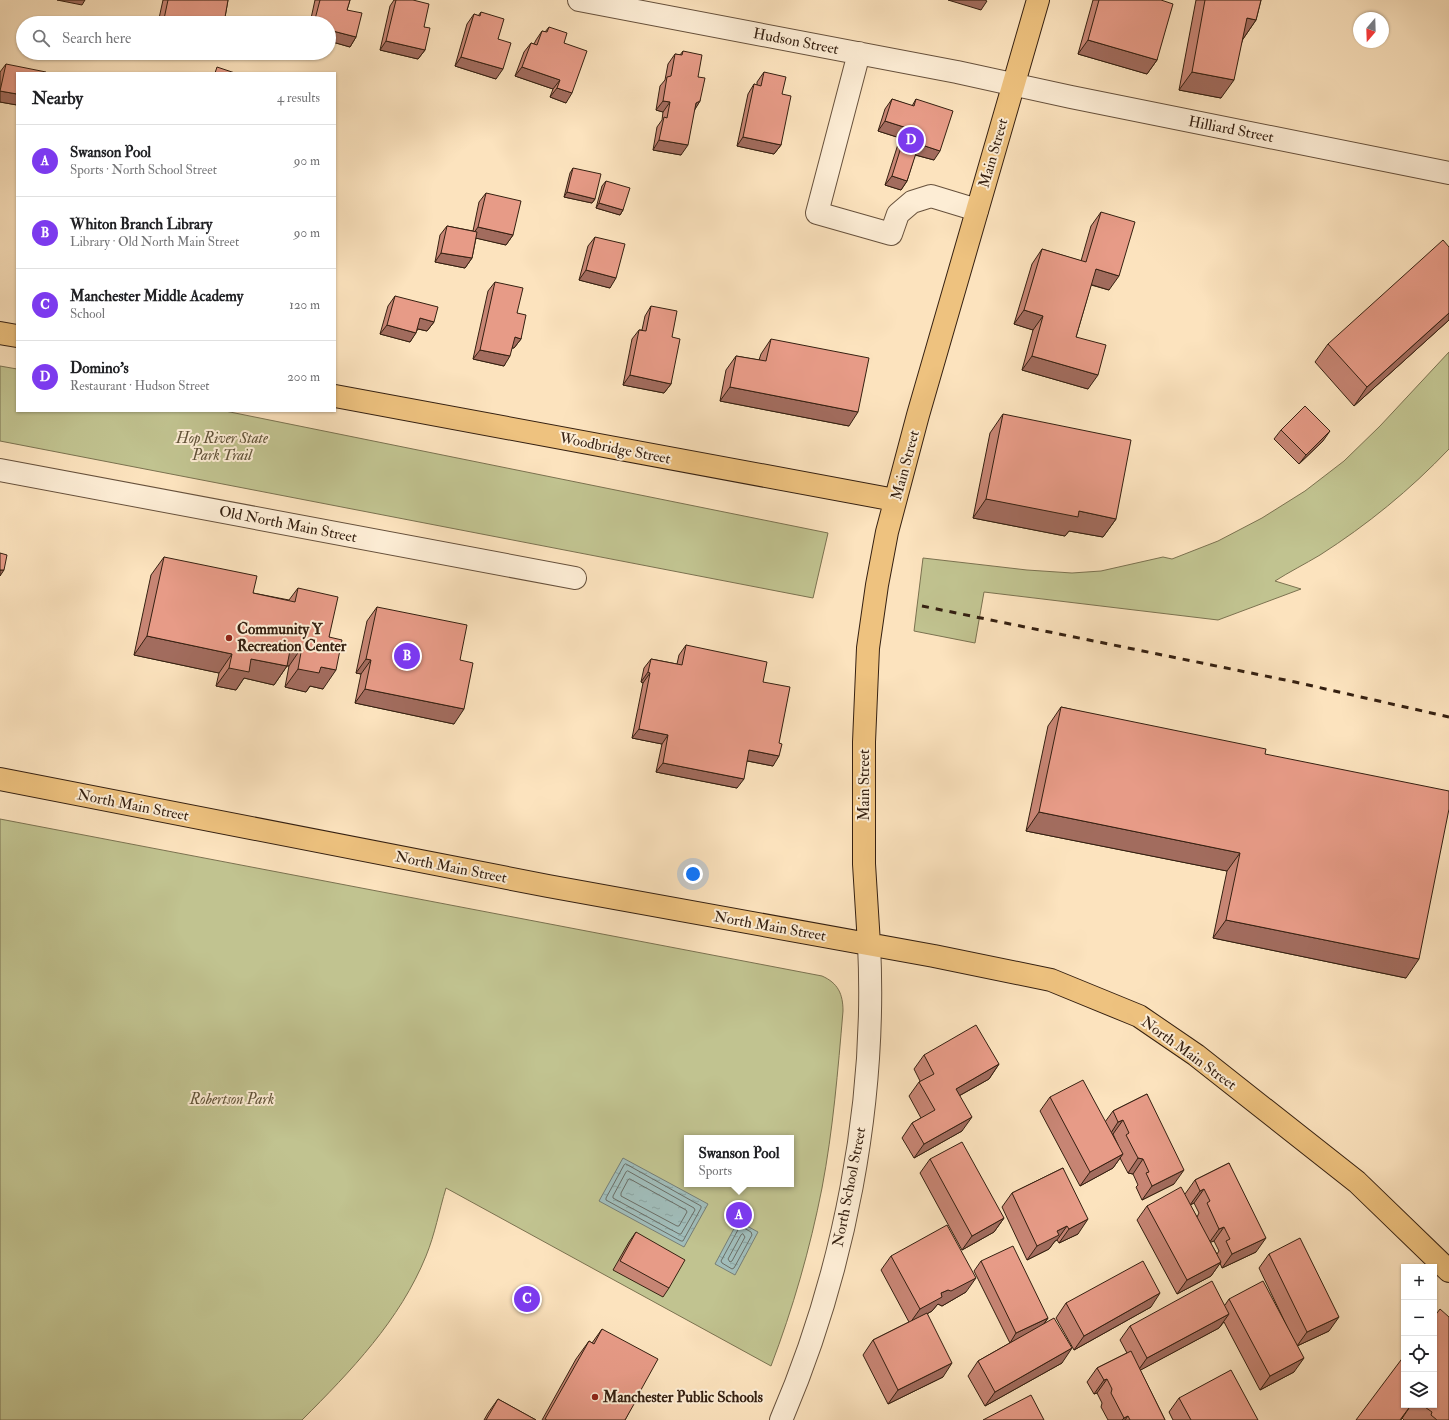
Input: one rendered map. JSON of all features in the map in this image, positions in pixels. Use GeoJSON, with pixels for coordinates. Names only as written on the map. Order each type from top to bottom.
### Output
{"type":"FeatureCollection","features":[{"type":"Feature","properties":{"kind":"main road","name":"Main Street"},"geometry":{"type":"LineString","coordinates":[[868,944],[864,820],[866,673],[877,585],[895,500],[922,400],[1038,0]]}},
{"type":"Feature","properties":{"kind":"main road"},"geometry":{"type":"LineString","coordinates":[[0,333],[16,336]]}},
{"type":"Feature","properties":{"kind":"main road","name":"Woodbridge Street"},"geometry":{"type":"LineString","coordinates":[[336,396],[895,500]]}},
{"type":"Feature","properties":{"kind":"main road","name":"North Main Street"},"geometry":{"type":"LineString","coordinates":[[0,779],[548,886],[868,944],[1051,980],[1139,1016],[1196,1054],[1357,1182],[1449,1271]]}},
{"type":"Feature","properties":{"kind":"street","name":"Hudson Street"},"geometry":{"type":"LineString","coordinates":[[579,0],[1013,84]]}},
{"type":"Feature","properties":{"kind":"street"},"geometry":{"type":"LineString","coordinates":[[859,53],[817,213],[891,234],[898,214],[912,202],[931,196],[976,210]]}},
{"type":"Feature","properties":{"kind":"street","name":"Hilliard Street"},"geometry":{"type":"LineString","coordinates":[[1013,84],[1449,173]]}},
{"type":"Feature","properties":{"kind":"street","name":"Old North Main Street"},"geometry":{"type":"LineString","coordinates":[[0,470],[575,578]]}},
{"type":"Feature","properties":{"kind":"street","name":"North School Street"},"geometry":{"type":"LineString","coordinates":[[781,1420],[821,1310],[838,1247],[848,1200],[860,1126],[869,1053],[870,993],[868,944]]}},
{"type":"Feature","properties":{"kind":"green space"},"geometry":{"type":"Polygon","coordinates":[[[1449,352],[1449,449],[1403,493],[1354,532],[1320,555],[1275,581],[1301,589],[1218,620],[984,592],[975,643],[914,631],[923,558],[1027,570],[1072,573],[1101,571],[1163,557],[1172,559],[1218,541],[1262,518],[1305,491],[1344,461],[1380,426],[1449,352]]]}},
{"type":"Feature","properties":{"kind":"green space","name":"Hop River State Park Trail"},"geometry":{"type":"Polygon","coordinates":[[[0,366],[16,369],[16,412],[230,412],[828,533],[813,598],[0,441],[0,366]]]}},
{"type":"Feature","properties":{"kind":"green space","name":"Robertson Park"},"geometry":{"type":"Polygon","coordinates":[[[0,819],[822,976],[836,986],[841,994],[843,1011],[837,1078],[826,1166],[812,1233],[800,1278],[787,1322],[771,1366],[446,1188],[426,1256],[403,1302],[373,1344],[302,1420],[0,1420],[0,819]]]}},
{"type":"Feature","properties":{"kind":"water"},"geometry":{"type":"Polygon","coordinates":[[[623,1158],[708,1204],[684,1247],[599,1201],[623,1158]]]}},
{"type":"Feature","properties":{"kind":"water"},"geometry":{"type":"Polygon","coordinates":[[[738,1221],[758,1232],[735,1275],[715,1264],[738,1221]]]}},
{"type":"Feature","properties":{"kind":"building"},"geometry":{"type":"Polygon","coordinates":[[[168,0],[228,0],[225,16],[165,16],[168,0]]]}},
{"type":"Feature","properties":{"kind":"building"},"geometry":{"type":"Polygon","coordinates":[[[320,0],[350,0],[347,10],[362,13],[356,37],[336,32],[336,16],[316,16],[320,0]]]}},
{"type":"Feature","properties":{"kind":"building"},"geometry":{"type":"Polygon","coordinates":[[[396,0],[413,0],[429,4],[424,27],[430,28],[425,50],[386,41],[396,0]]]}},
{"type":"Feature","properties":{"kind":"building"},"geometry":{"type":"Polygon","coordinates":[[[1099,0],[1161,0],[1173,4],[1157,60],[1088,40],[1099,0]]]}},
{"type":"Feature","properties":{"kind":"building"},"geometry":{"type":"Polygon","coordinates":[[[1205,0],[1261,0],[1256,20],[1247,18],[1234,80],[1192,72],[1205,0]]]}},
{"type":"Feature","properties":{"kind":"building"},"geometry":{"type":"Polygon","coordinates":[[[481,12],[504,19],[498,39],[511,43],[503,69],[461,57],[474,14],[480,16],[481,12]]]}},
{"type":"Feature","properties":{"kind":"building"},"geometry":{"type":"Polygon","coordinates":[[[549,27],[567,33],[564,43],[587,51],[572,93],[557,88],[560,80],[522,67],[531,43],[537,45],[542,31],[547,32],[549,27]]]}},
{"type":"Feature","properties":{"kind":"building"},"geometry":{"type":"Polygon","coordinates":[[[683,51],[702,55],[698,77],[705,78],[700,101],[696,103],[688,145],[659,140],[664,117],[667,118],[670,102],[663,101],[667,77],[671,76],[675,54],[682,55],[683,51]]]}},
{"type":"Feature","properties":{"kind":"building"},"geometry":{"type":"Polygon","coordinates":[[[6,64],[46,72],[16,72],[16,94],[0,91],[6,64]]]}},
{"type":"Feature","properties":{"kind":"building"},"geometry":{"type":"Polygon","coordinates":[[[217,67],[232,72],[215,72],[217,67]]]}},
{"type":"Feature","properties":{"kind":"building"},"geometry":{"type":"Polygon","coordinates":[[[764,72],[786,77],[782,94],[791,96],[781,145],[743,137],[754,84],[761,86],[764,72]]]}},
{"type":"Feature","properties":{"kind":"building"},"geometry":{"type":"Polygon","coordinates":[[[892,99],[914,106],[916,99],[953,111],[940,151],[919,144],[907,181],[892,176],[907,128],[885,121],[892,99]]]}},
{"type":"Feature","properties":{"kind":"building"},"geometry":{"type":"Polygon","coordinates":[[[573,168],[601,174],[595,199],[567,192],[573,168]]]}},
{"type":"Feature","properties":{"kind":"building"},"geometry":{"type":"Polygon","coordinates":[[[606,181],[630,188],[623,210],[599,203],[606,181]]]}},
{"type":"Feature","properties":{"kind":"building"},"geometry":{"type":"Polygon","coordinates":[[[486,193],[521,201],[513,235],[478,227],[486,193]]]}},
{"type":"Feature","properties":{"kind":"building"},"geometry":{"type":"Polygon","coordinates":[[[1101,212],[1135,222],[1119,276],[1096,269],[1076,337],[1106,345],[1098,375],[1032,356],[1043,316],[1024,310],[1042,249],[1086,262],[1101,212]]]}},
{"type":"Feature","properties":{"kind":"building"},"geometry":{"type":"Polygon","coordinates":[[[447,226],[477,232],[472,258],[441,253],[447,226]]]}},
{"type":"Feature","properties":{"kind":"building"},"geometry":{"type":"Polygon","coordinates":[[[595,237],[625,244],[616,278],[586,270],[595,237]]]}},
{"type":"Feature","properties":{"kind":"building"},"geometry":{"type":"Polygon","coordinates":[[[1443,240],[1449,247],[1449,313],[1367,387],[1328,344],[1443,240]]]}},
{"type":"Feature","properties":{"kind":"building"},"geometry":{"type":"Polygon","coordinates":[[[495,282],[523,288],[517,313],[526,315],[521,339],[515,337],[510,356],[480,350],[495,282]]]}},
{"type":"Feature","properties":{"kind":"building"},"geometry":{"type":"Polygon","coordinates":[[[395,296],[438,307],[434,322],[420,318],[416,333],[387,325],[395,296]]]}},
{"type":"Feature","properties":{"kind":"building"},"geometry":{"type":"Polygon","coordinates":[[[651,306],[677,311],[672,337],[680,339],[671,384],[630,375],[639,330],[646,331],[651,306]]]}},
{"type":"Feature","properties":{"kind":"building"},"geometry":{"type":"Polygon","coordinates":[[[771,339],[869,358],[858,412],[730,387],[736,356],[766,361],[771,339]]]}},
{"type":"Feature","properties":{"kind":"building"},"geometry":{"type":"Polygon","coordinates":[[[1305,406],[1330,431],[1306,455],[1281,430],[1305,406]]]}},
{"type":"Feature","properties":{"kind":"building"},"geometry":{"type":"Polygon","coordinates":[[[1003,414],[1131,440],[1116,519],[1079,511],[1078,517],[986,499],[1003,414]]]}},
{"type":"Feature","properties":{"kind":"building"},"geometry":{"type":"Polygon","coordinates":[[[0,553],[7,555],[4,570],[0,570],[0,553]]]}},
{"type":"Feature","properties":{"kind":"building","name":"Community Y Recreation Center"},"geometry":{"type":"Polygon","coordinates":[[[164,557],[257,576],[253,593],[295,602],[298,588],[338,597],[329,637],[342,640],[336,670],[321,667],[319,673],[298,669],[302,647],[291,645],[287,666],[251,659],[249,672],[229,668],[232,654],[147,636],[164,557]]]}},
{"type":"Feature","properties":{"kind":"building"},"geometry":{"type":"Polygon","coordinates":[[[377,607],[467,625],[460,660],[473,663],[464,709],[365,689],[371,660],[366,659],[377,607]]]}},
{"type":"Feature","properties":{"kind":"building"},"geometry":{"type":"Polygon","coordinates":[[[686,645],[767,662],[763,682],[790,687],[779,743],[782,744],[779,756],[749,750],[744,779],[663,763],[668,735],[639,729],[650,673],[648,672],[651,659],[682,665],[686,645]]]}},
{"type":"Feature","properties":{"kind":"building"},"geometry":{"type":"Polygon","coordinates":[[[1061,707],[1266,749],[1265,754],[1449,791],[1449,809],[1419,959],[1226,920],[1240,853],[1039,812],[1061,707]]]}},
{"type":"Feature","properties":{"kind":"building"},"geometry":{"type":"Polygon","coordinates":[[[976,1025],[999,1064],[956,1089],[972,1117],[924,1144],[912,1123],[935,1110],[919,1082],[934,1074],[924,1055],[976,1025]]]}},
{"type":"Feature","properties":{"kind":"building"},"geometry":{"type":"Polygon","coordinates":[[[1083,1080],[1123,1154],[1090,1172],[1050,1097],[1083,1080]]]}},
{"type":"Feature","properties":{"kind":"building"},"geometry":{"type":"Polygon","coordinates":[[[1147,1094],[1184,1170],[1152,1186],[1146,1173],[1149,1172],[1143,1159],[1138,1158],[1126,1135],[1129,1133],[1123,1120],[1118,1122],[1113,1111],[1147,1094]]]}},
{"type":"Feature","properties":{"kind":"building"},"geometry":{"type":"Polygon","coordinates":[[[962,1142],[1004,1218],[972,1236],[930,1159],[962,1142]]]}},
{"type":"Feature","properties":{"kind":"building"},"geometry":{"type":"Polygon","coordinates":[[[1229,1163],[1266,1238],[1232,1254],[1226,1241],[1230,1239],[1224,1227],[1219,1229],[1207,1203],[1210,1201],[1204,1189],[1200,1191],[1195,1180],[1229,1163]]]}},
{"type":"Feature","properties":{"kind":"building"},"geometry":{"type":"Polygon","coordinates":[[[1063,1168],[1088,1219],[1069,1229],[1067,1226],[1057,1231],[1059,1235],[1037,1246],[1012,1193],[1063,1168]]]}},
{"type":"Feature","properties":{"kind":"building"},"geometry":{"type":"Polygon","coordinates":[[[1181,1187],[1221,1262],[1187,1280],[1147,1206],[1181,1187]]]}},
{"type":"Feature","properties":{"kind":"building"},"geometry":{"type":"Polygon","coordinates":[[[947,1225],[976,1278],[951,1291],[948,1290],[941,1293],[942,1297],[920,1309],[891,1256],[947,1225]]]}},
{"type":"Feature","properties":{"kind":"building"},"geometry":{"type":"Polygon","coordinates":[[[636,1232],[685,1260],[669,1288],[620,1261],[636,1232]]]}},
{"type":"Feature","properties":{"kind":"building"},"geometry":{"type":"Polygon","coordinates":[[[1300,1238],[1339,1317],[1307,1332],[1269,1254],[1300,1238]]]}},
{"type":"Feature","properties":{"kind":"building"},"geometry":{"type":"Polygon","coordinates":[[[1013,1246],[1048,1318],[1016,1333],[981,1261],[1013,1246]]]}},
{"type":"Feature","properties":{"kind":"building"},"geometry":{"type":"Polygon","coordinates":[[[1143,1261],[1160,1293],[1084,1336],[1066,1303],[1143,1261]]]}},
{"type":"Feature","properties":{"kind":"building"},"geometry":{"type":"Polygon","coordinates":[[[1212,1281],[1229,1314],[1147,1358],[1130,1326],[1212,1281]]]}},
{"type":"Feature","properties":{"kind":"building"},"geometry":{"type":"Polygon","coordinates":[[[1263,1281],[1304,1358],[1270,1376],[1229,1299],[1263,1281]]]}},
{"type":"Feature","properties":{"kind":"building"},"geometry":{"type":"Polygon","coordinates":[[[1440,1309],[1449,1317],[1449,1420],[1437,1420],[1431,1415],[1432,1412],[1426,1408],[1437,1408],[1437,1313],[1440,1309]]]}},
{"type":"Feature","properties":{"kind":"building"},"geometry":{"type":"Polygon","coordinates":[[[927,1313],[952,1363],[898,1390],[873,1340],[927,1313]]]}},
{"type":"Feature","properties":{"kind":"building"},"geometry":{"type":"Polygon","coordinates":[[[1054,1318],[1072,1348],[995,1392],[978,1361],[1054,1318]]]}},
{"type":"Feature","properties":{"kind":"building","name":"Manchester Public Schools"},"geometry":{"type":"Polygon","coordinates":[[[602,1329],[658,1359],[625,1420],[545,1419],[589,1341],[594,1344],[602,1329]]]}},
{"type":"Feature","properties":{"kind":"building"},"geometry":{"type":"Polygon","coordinates":[[[1131,1351],[1165,1420],[1130,1420],[1128,1416],[1124,1418],[1111,1393],[1112,1389],[1107,1379],[1104,1380],[1097,1368],[1131,1351]]]}},
{"type":"Feature","properties":{"kind":"building"},"geometry":{"type":"Polygon","coordinates":[[[1401,1360],[1401,1408],[1409,1408],[1400,1420],[1356,1420],[1401,1360]]]}},
{"type":"Feature","properties":{"kind":"building"},"geometry":{"type":"Polygon","coordinates":[[[1231,1370],[1258,1420],[1191,1420],[1179,1398],[1231,1370]]]}},
{"type":"Feature","properties":{"kind":"building"},"geometry":{"type":"Polygon","coordinates":[[[1031,1395],[1044,1420],[983,1420],[1031,1395]]]}},
{"type":"Feature","properties":{"kind":"building"},"geometry":{"type":"Polygon","coordinates":[[[498,1399],[536,1420],[486,1420],[498,1399]]]}},
{"type":"Feature","properties":{"kind":"railway"},"geometry":{"type":"LineString","coordinates":[[922,606],[1295,682],[1449,717]]}},
{"type":"Feature","properties":{"kind":"place","name":"Domino's"},"geometry":{"type":"Point","coordinates":[911,140]}},
{"type":"Feature","properties":{"kind":"place","name":"Community Y Recreation Center"},"geometry":{"type":"Point","coordinates":[229,638]}},
{"type":"Feature","properties":{"kind":"place","name":"Whiton Branch Library"},"geometry":{"type":"Point","coordinates":[407,656]}},
{"type":"Feature","properties":{"kind":"place","name":"Swanson Pool"},"geometry":{"type":"Point","coordinates":[739,1215]}},
{"type":"Feature","properties":{"kind":"place","name":"Manchester Middle Academy"},"geometry":{"type":"Point","coordinates":[527,1299]}},
{"type":"Feature","properties":{"kind":"place","name":"Manchester Public Schools"},"geometry":{"type":"Point","coordinates":[595,1397]}}]}
